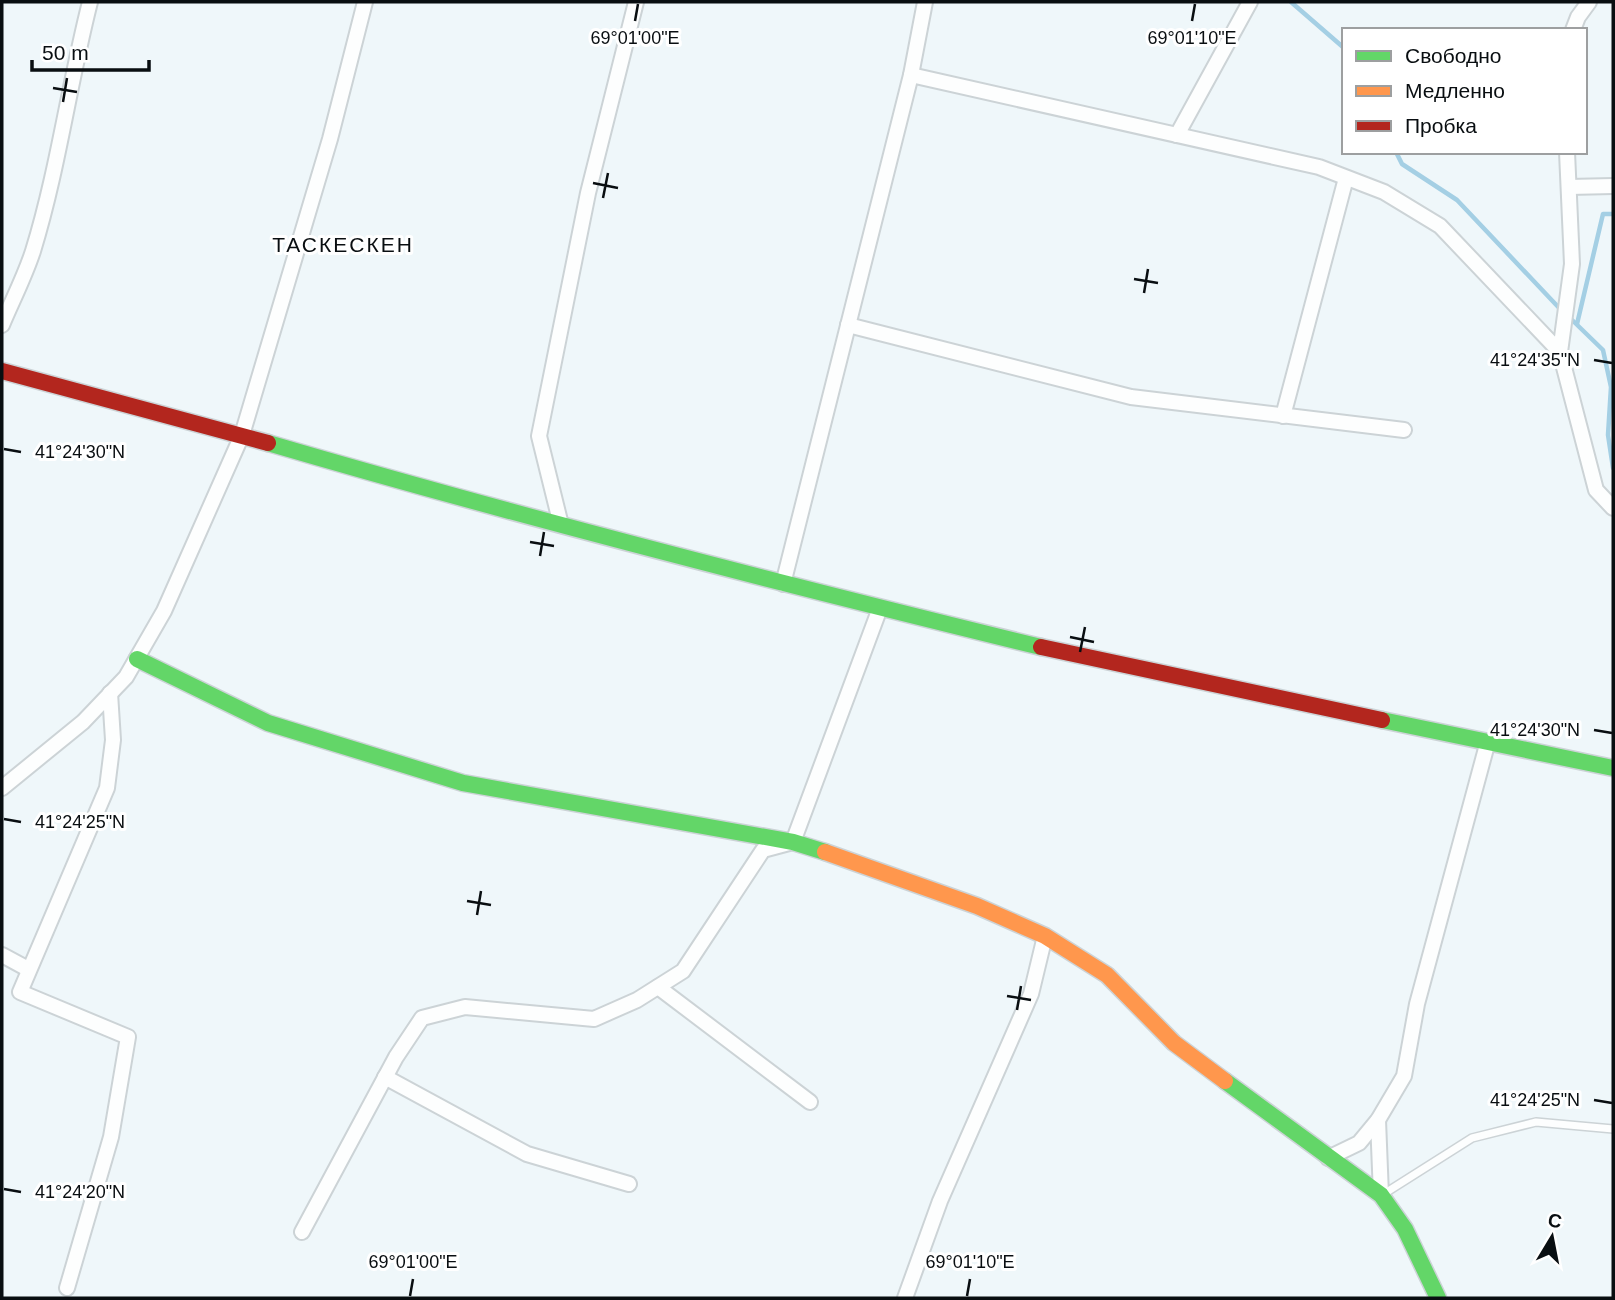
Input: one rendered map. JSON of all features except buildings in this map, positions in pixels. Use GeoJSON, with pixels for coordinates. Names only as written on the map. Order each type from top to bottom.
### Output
{"type":"FeatureCollection","features":[{"type":"Feature","properties":{"kind":"main road"},"geometry":{"type":"LineString","coordinates":[[2,371],[242,435],[467,502],[880,608],[1091,659],[1613,768]]}},
{"type":"Feature","properties":{"kind":"main road"},"geometry":{"type":"LineString","coordinates":[[136,659],[268,723],[463,783],[793,842],[866,865],[977,906],[1045,936],[1107,975],[1174,1043],[1381,1195],[1405,1229],[1438,1298]]}},
{"type":"Feature","properties":{"kind":"street"},"geometry":{"type":"LineString","coordinates":[[2,325],[32,254],[54,176],[90,2]]}},
{"type":"Feature","properties":{"kind":"street"},"geometry":{"type":"LineString","coordinates":[[2,788],[83,722],[126,677],[164,611],[242,435],[330,139],[365,2]]}},
{"type":"Feature","properties":{"kind":"street"},"geometry":{"type":"LineString","coordinates":[[561,526],[539,436],[588,193],[636,2]]}},
{"type":"Feature","properties":{"kind":"street"},"geometry":{"type":"LineString","coordinates":[[783,583],[911,75],[925,2]]}},
{"type":"Feature","properties":{"kind":"street"},"geometry":{"type":"LineString","coordinates":[[1177,135],[1250,2]]}},
{"type":"Feature","properties":{"kind":"street"},"geometry":{"type":"LineString","coordinates":[[1574,28],[1589,2]]}},
{"type":"Feature","properties":{"kind":"street"},"geometry":{"type":"LineString","coordinates":[[911,75],[1319,167],[1384,192],[1440,226],[1560,352]]}},
{"type":"Feature","properties":{"kind":"street"},"geometry":{"type":"LineString","coordinates":[[1567,154],[1572,264],[1560,352],[1596,490],[1613,508]]}},
{"type":"Feature","properties":{"kind":"street"},"geometry":{"type":"LineString","coordinates":[[1283,416],[1346,178]]}},
{"type":"Feature","properties":{"kind":"street"},"geometry":{"type":"LineString","coordinates":[[1569,187],[1613,187]]}},
{"type":"Feature","properties":{"kind":"street"},"geometry":{"type":"LineString","coordinates":[[848,325],[1131,397],[1404,430]]}},
{"type":"Feature","properties":{"kind":"street"},"geometry":{"type":"LineString","coordinates":[[302,1232],[385,1077],[422,1018],[465,1007],[594,1019],[636,1000],[683,971],[763,850],[793,842],[880,608]]}},
{"type":"Feature","properties":{"kind":"street"},"geometry":{"type":"LineString","coordinates":[[67,1288],[111,1137],[128,1038],[20,992],[107,788],[113,740],[110,693]]}},
{"type":"Feature","properties":{"kind":"street"},"geometry":{"type":"LineString","coordinates":[[1328,1158],[1359,1143],[1378,1120],[1404,1076],[1417,1004],[1488,741]]}},
{"type":"Feature","properties":{"kind":"street"},"geometry":{"type":"LineString","coordinates":[[905,1298],[940,1201],[1031,993],[1045,936]]}},
{"type":"Feature","properties":{"kind":"street"},"geometry":{"type":"LineString","coordinates":[[2,955],[28,970]]}},
{"type":"Feature","properties":{"kind":"street"},"geometry":{"type":"LineString","coordinates":[[658,987],[810,1102]]}},
{"type":"Feature","properties":{"kind":"street"},"geometry":{"type":"LineString","coordinates":[[385,1077],[527,1154],[629,1184]]}},
{"type":"Feature","properties":{"kind":"street"},"geometry":{"type":"LineString","coordinates":[[1378,1120],[1381,1195]]}},
{"type":"Feature","properties":{"kind":"lane"},"geometry":{"type":"LineString","coordinates":[[1381,1195],[1472,1138],[1536,1122],[1613,1129]]}},
{"type":"Feature","properties":{"kind":"waterway"},"geometry":{"type":"LineString","coordinates":[[1291,2],[1342,46]]}},
{"type":"Feature","properties":{"kind":"waterway"},"geometry":{"type":"LineString","coordinates":[[1397,154],[1402,164],[1457,200],[1562,311]]}},
{"type":"Feature","properties":{"kind":"waterway"},"geometry":{"type":"LineString","coordinates":[[1577,324],[1603,214],[1613,214]]}},
{"type":"Feature","properties":{"kind":"waterway"},"geometry":{"type":"LineString","coordinates":[[1569,317],[1603,350],[1611,387],[1608,435],[1613,468]]}},
{"type":"Feature","properties":{"kind":"traffic: fast"},"geometry":{"type":"LineString","coordinates":[[268,443],[653,550],[1041,647]]}},
{"type":"Feature","properties":{"kind":"traffic: fast"},"geometry":{"type":"LineString","coordinates":[[137,659],[268,723],[463,783],[793,842],[825,852]]}},
{"type":"Feature","properties":{"kind":"traffic: fast"},"geometry":{"type":"LineString","coordinates":[[1382,720],[1613,768]]}},
{"type":"Feature","properties":{"kind":"traffic: fast"},"geometry":{"type":"LineString","coordinates":[[1225,1081],[1381,1195],[1405,1229],[1438,1298]]}},
{"type":"Feature","properties":{"kind":"traffic: slow"},"geometry":{"type":"LineString","coordinates":[[825,852],[977,906],[1045,936],[1107,975],[1174,1043],[1225,1081]]}},
{"type":"Feature","properties":{"kind":"traffic: jam"},"geometry":{"type":"LineString","coordinates":[[2,371],[268,443]]}},
{"type":"Feature","properties":{"kind":"traffic: jam"},"geometry":{"type":"LineString","coordinates":[[1041,647],[1382,720]]}},
{"type":"Feature","properties":{"kind":"district","name":"ТАСКЕСКЕН"},"geometry":{"type":"Point","coordinates":[343,244]}}]}
